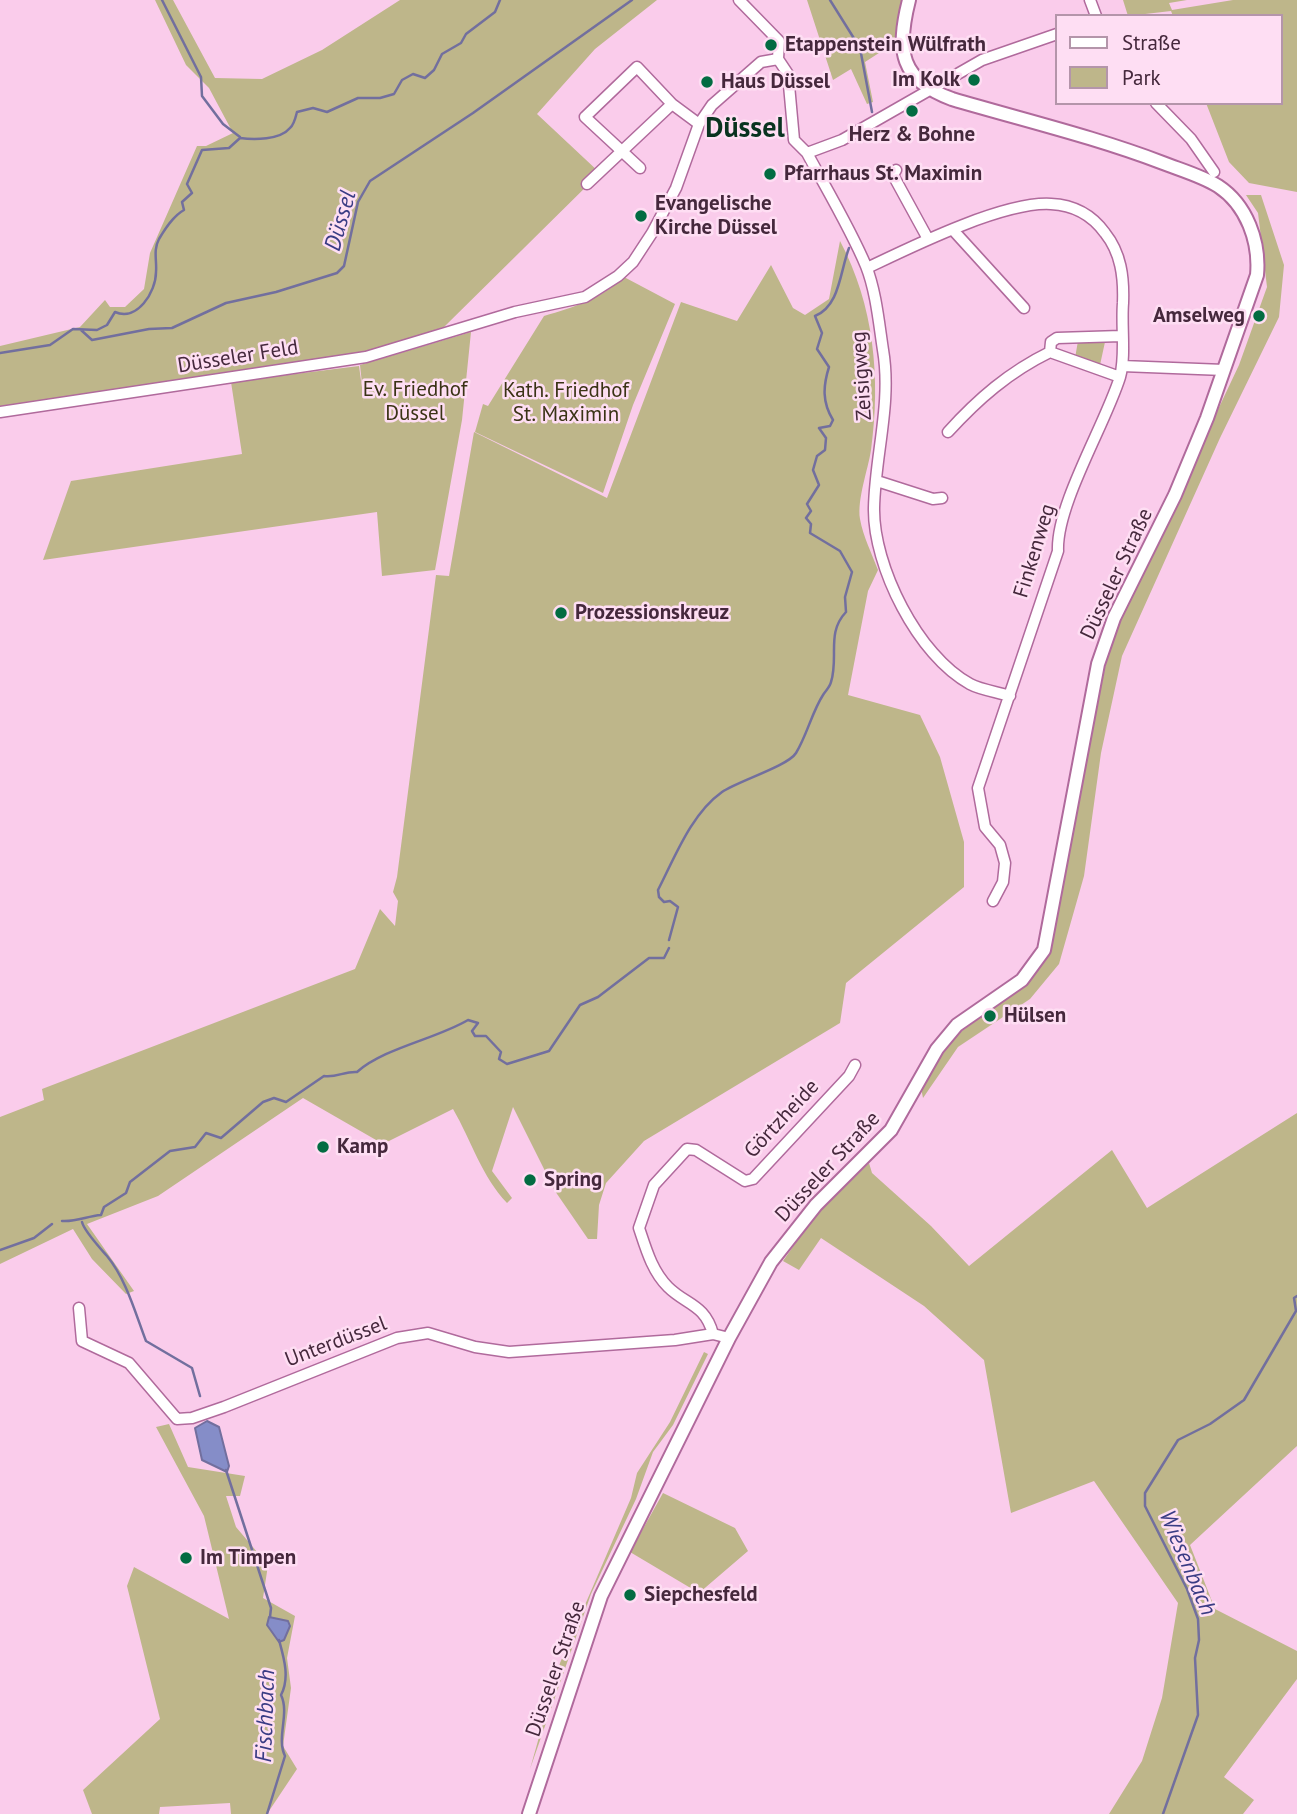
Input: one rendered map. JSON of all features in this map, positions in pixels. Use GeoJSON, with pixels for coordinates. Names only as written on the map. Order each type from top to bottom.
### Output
{"type":"FeatureCollection","features":[{"type":"Feature","properties":{"kind":"main road"},"geometry":{"type":"LineString","coordinates":[[909,0],[902,36],[903,53],[915,79],[930,91]]}},
{"type":"Feature","properties":{"kind":"main road","name":"Düsseler Straße"},"geometry":{"type":"LineString","coordinates":[[529,1814],[601,1596],[729,1338],[771,1262],[816,1205],[891,1130],[943,1041],[968,1016],[1022,980],[1044,950],[1101,653],[1119,607],[1175,495],[1251,297],[1258,266],[1252,230],[1230,197],[1208,181],[1144,156],[930,91]]}},
{"type":"Feature","properties":{"kind":"street","name":"Zeisigweg"},"geometry":{"type":"LineString","coordinates":[[739,0],[779,41],[778,59],[788,74],[794,140],[807,153],[867,268],[884,353],[885,428],[874,508],[876,538],[907,618],[945,665],[962,678],[971,684],[1010,696]]}},
{"type":"Feature","properties":{"kind":"street"},"geometry":{"type":"LineString","coordinates":[[807,153],[842,140],[982,60],[1056,34]]}},
{"type":"Feature","properties":{"kind":"street","name":"Düsseler Feld"},"geometry":{"type":"LineString","coordinates":[[0,412],[366,357],[477,324],[585,297],[618,276],[633,262],[664,211],[699,124],[712,105],[735,82],[748,75],[761,62],[778,59]]}},
{"type":"Feature","properties":{"kind":"street"},"geometry":{"type":"LineString","coordinates":[[640,169],[585,117],[637,67],[672,104],[699,124]]}},
{"type":"Feature","properties":{"kind":"street"},"geometry":{"type":"LineString","coordinates":[[587,184],[672,104]]}},
{"type":"Feature","properties":{"kind":"street"},"geometry":{"type":"LineString","coordinates":[[1158,105],[1191,139],[1214,172]]}},
{"type":"Feature","properties":{"kind":"street"},"geometry":{"type":"LineString","coordinates":[[895,170],[894,175],[928,239]]}},
{"type":"Feature","properties":{"kind":"street","name":"Finkenweg"},"geometry":{"type":"LineString","coordinates":[[867,268],[928,239],[1037,204],[1060,205],[1084,213],[1104,231],[1119,257],[1123,281],[1120,377],[1062,520],[1058,551],[978,788],[985,827],[1000,845],[1005,863],[1003,883],[993,901]]}},
{"type":"Feature","properties":{"kind":"street"},"geometry":{"type":"LineString","coordinates":[[953,230],[1024,309]]}},
{"type":"Feature","properties":{"kind":"street"},"geometry":{"type":"LineString","coordinates":[[1050,352],[1051,342],[1056,338],[1121,336]]}},
{"type":"Feature","properties":{"kind":"street"},"geometry":{"type":"LineString","coordinates":[[1050,352],[1054,356],[1120,377]]}},
{"type":"Feature","properties":{"kind":"street"},"geometry":{"type":"LineString","coordinates":[[948,432],[981,395],[1029,362],[1050,352]]}},
{"type":"Feature","properties":{"kind":"street"},"geometry":{"type":"LineString","coordinates":[[1122,366],[1224,370]]}},
{"type":"Feature","properties":{"kind":"street"},"geometry":{"type":"LineString","coordinates":[[877,481],[933,499],[942,498]]}},
{"type":"Feature","properties":{"kind":"street","name":"Görtzheide"},"geometry":{"type":"LineString","coordinates":[[713,1334],[701,1310],[669,1288],[652,1265],[639,1228],[654,1185],[687,1149],[696,1150],[745,1181],[753,1179],[849,1076],[855,1065]]}},
{"type":"Feature","properties":{"kind":"street","name":"Unterdüssel"},"geometry":{"type":"LineString","coordinates":[[79,1308],[82,1341],[129,1363],[177,1419],[192,1418],[213,1411],[397,1338],[428,1333],[475,1347],[509,1352],[675,1340],[713,1334]]}},
{"type":"Feature","properties":{"kind":"street"},"geometry":{"type":"LineString","coordinates":[[713,1334],[729,1338]]}},
{"type":"Feature","properties":{"kind":"green space"},"geometry":{"type":"Polygon","coordinates":[[[155,0],[173,0],[215,78],[262,79],[322,50],[400,0],[657,0],[595,49],[537,114],[600,173],[444,327],[352,357],[0,409],[0,346],[80,327],[105,300],[110,307],[125,307],[144,289],[150,253],[197,146],[206,146],[233,133],[209,88],[186,65],[155,0]]]}},
{"type":"Feature","properties":{"kind":"green space"},"geometry":{"type":"Polygon","coordinates":[[[807,0],[904,0],[896,42],[865,62],[873,102],[867,104],[851,69],[833,80],[807,0]]]}},
{"type":"Feature","properties":{"kind":"green space"},"geometry":{"type":"Polygon","coordinates":[[[1123,0],[1187,0],[1169,3],[1172,10],[1233,0],[1297,0],[1297,192],[1249,183],[1229,162],[1207,105],[1283,105],[1283,14],[1172,14],[1171,11],[1127,14],[1123,0]]]}},
{"type":"Feature","properties":{"kind":"green space"},"geometry":{"type":"Polygon","coordinates":[[[1246,195],[1261,195],[1284,265],[1279,317],[1220,438],[1122,656],[1101,753],[1084,876],[1059,964],[1030,999],[958,1047],[923,1098],[921,1088],[950,1040],[1032,978],[1044,960],[1052,937],[1108,652],[1129,598],[1239,365],[1267,287],[1258,213],[1246,195]]]}},
{"type":"Feature","properties":{"kind":"green space"},"geometry":{"type":"Polygon","coordinates":[[[840,241],[861,291],[875,369],[871,450],[859,511],[863,532],[878,570],[868,591],[848,695],[920,715],[940,757],[964,842],[964,887],[846,983],[840,1023],[644,1141],[606,1183],[599,1205],[597,1239],[588,1239],[555,1191],[513,1107],[492,1171],[512,1198],[507,1203],[484,1170],[453,1109],[383,1144],[303,1098],[158,1196],[87,1224],[134,1291],[126,1294],[92,1259],[73,1229],[0,1264],[0,1117],[44,1100],[42,1089],[355,969],[380,909],[395,926],[398,901],[393,892],[436,575],[449,576],[474,432],[607,498],[681,302],[737,321],[771,265],[793,308],[805,315],[829,299],[840,241]]]}},
{"type":"Feature","properties":{"kind":"green space","name":"Kath. Friedhof St. Maximin"},"geometry":{"type":"Polygon","coordinates":[[[624,277],[675,304],[633,405],[603,493],[475,432],[483,404],[488,406],[544,316],[596,297],[624,277]]]}},
{"type":"Feature","properties":{"kind":"green space","name":"Ev. Friedhof Düssel"},"geometry":{"type":"Polygon","coordinates":[[[471,332],[462,420],[435,570],[382,576],[377,512],[43,560],[71,481],[242,454],[231,382],[359,366],[364,402],[360,365],[471,332]]]}},
{"type":"Feature","properties":{"kind":"green space"},"geometry":{"type":"Polygon","coordinates":[[[1078,341],[1105,342],[1100,365],[1075,358],[1078,341]]]}},
{"type":"Feature","properties":{"kind":"green space"},"geometry":{"type":"Polygon","coordinates":[[[1297,1113],[1297,1446],[1190,1545],[1215,1609],[1297,1651],[1297,1679],[1224,1777],[1254,1800],[1243,1814],[1109,1814],[1142,1761],[1162,1698],[1178,1603],[1094,1481],[1011,1513],[984,1360],[924,1306],[821,1238],[799,1270],[783,1261],[813,1218],[869,1163],[872,1173],[931,1226],[969,1266],[1112,1150],[1147,1208],[1297,1113]]]}},
{"type":"Feature","properties":{"kind":"green space"},"geometry":{"type":"Polygon","coordinates":[[[704,1352],[708,1354],[673,1425],[653,1452],[636,1499],[591,1594],[530,1769],[560,1663],[631,1498],[637,1473],[670,1422],[704,1352]]]}},
{"type":"Feature","properties":{"kind":"green space"},"geometry":{"type":"Polygon","coordinates":[[[169,1424],[188,1467],[245,1476],[240,1496],[226,1496],[236,1527],[268,1565],[263,1598],[295,1616],[287,1658],[291,1688],[283,1746],[297,1769],[267,1814],[231,1814],[230,1803],[160,1807],[159,1814],[92,1814],[83,1790],[160,1719],[127,1586],[134,1567],[229,1619],[204,1516],[156,1427],[169,1424]]]}},
{"type":"Feature","properties":{"kind":"green space"},"geometry":{"type":"Polygon","coordinates":[[[663,1493],[735,1528],[748,1551],[699,1593],[630,1552],[663,1493]]]}},
{"type":"Feature","properties":{"kind":"water"},"geometry":{"type":"Polygon","coordinates":[[[207,1421],[219,1427],[229,1466],[227,1472],[202,1460],[195,1428],[207,1421]]]}},
{"type":"Feature","properties":{"kind":"water"},"geometry":{"type":"Polygon","coordinates":[[[269,1617],[288,1621],[290,1626],[284,1640],[279,1642],[267,1625],[269,1617]]]}},
{"type":"Feature","properties":{"kind":"waterway"},"geometry":{"type":"LineString","coordinates":[[162,0],[201,77],[202,96],[223,124],[240,137]]}},
{"type":"Feature","properties":{"kind":"waterway","name":"Düssel"},"geometry":{"type":"LineString","coordinates":[[0,353],[50,345],[73,329],[97,330],[107,325],[115,312],[131,313],[144,303],[155,280],[157,243],[170,223],[184,210],[182,202],[192,193],[187,184],[202,150],[229,148],[240,138],[259,139],[280,135],[291,127],[297,112],[313,108],[327,112],[358,98],[380,98],[394,94],[402,80],[413,74],[425,78],[434,70],[442,54],[461,43],[466,34],[495,12],[500,0]]}},
{"type":"Feature","properties":{"kind":"waterway","name":"Düssel"},"geometry":{"type":"LineString","coordinates":[[81,330],[92,340],[149,329],[172,328],[226,303],[276,292],[337,273],[344,266],[358,202],[370,181],[473,113],[632,0]]}},
{"type":"Feature","properties":{"kind":"waterway"},"geometry":{"type":"LineString","coordinates":[[830,0],[860,48],[872,112]]}},
{"type":"Feature","properties":{"kind":"waterway"},"geometry":{"type":"LineString","coordinates":[[669,940],[678,907],[670,901],[664,902],[659,897],[658,890],[693,824],[701,812],[722,792],[773,768],[796,753],[831,682],[836,628],[846,612],[845,597],[852,572],[840,551],[810,533],[811,524],[806,518],[811,511],[807,504],[819,485],[813,470],[817,456],[825,450],[826,438],[819,428],[830,426],[833,420],[825,394],[829,367],[817,349],[822,333],[815,316],[830,304],[838,287],[849,248]]}},
{"type":"Feature","properties":{"kind":"waterway"},"geometry":{"type":"LineString","coordinates":[[62,1221],[101,1215],[104,1207],[126,1193],[130,1182],[170,1151],[195,1147],[206,1133],[221,1138],[263,1102],[274,1098],[286,1102],[324,1076],[357,1072],[381,1056],[468,1020],[478,1023],[472,1031],[475,1036],[486,1036],[501,1052],[499,1059],[507,1064],[549,1051],[580,1005],[598,997],[649,958],[664,958],[669,948]]}},
{"type":"Feature","properties":{"kind":"waterway","name":"Fischbach"},"geometry":{"type":"LineString","coordinates":[[82,1222],[120,1275],[146,1341],[192,1368],[200,1396]]}},
{"type":"Feature","properties":{"kind":"waterway"},"geometry":{"type":"LineString","coordinates":[[0,1250],[34,1238],[52,1224]]}},
{"type":"Feature","properties":{"kind":"waterway","name":"Wiesenbach"},"geometry":{"type":"LineString","coordinates":[[1163,1814],[1198,1715],[1195,1658],[1199,1640],[1198,1619],[1187,1589],[1145,1506],[1145,1493],[1178,1440],[1210,1424],[1244,1400],[1296,1311],[1294,1298],[1297,1296]]}},
{"type":"Feature","properties":{"kind":"waterway","name":"Fischbach"},"geometry":{"type":"LineString","coordinates":[[226,1470],[271,1608],[270,1617]]}},
{"type":"Feature","properties":{"kind":"waterway","name":"Fischbach"},"geometry":{"type":"LineString","coordinates":[[267,1814],[285,1756],[281,1695],[286,1675],[279,1640]]}},
{"type":"Feature","properties":{"kind":"place","name":"Etappenstein Wülfrath"},"geometry":{"type":"Point","coordinates":[771,45]}},
{"type":"Feature","properties":{"kind":"place","name":"Im Kolk"},"geometry":{"type":"Point","coordinates":[974,80]}},
{"type":"Feature","properties":{"kind":"place","name":"Haus Düssel"},"geometry":{"type":"Point","coordinates":[707,82]}},
{"type":"Feature","properties":{"kind":"place","name":"Herz & Bohne"},"geometry":{"type":"Point","coordinates":[912,111]}},
{"type":"Feature","properties":{"kind":"place","name":"Pfarrhaus St. Maximin"},"geometry":{"type":"Point","coordinates":[770,174]}},
{"type":"Feature","properties":{"kind":"place","name":"Evangelische Kirche Düssel"},"geometry":{"type":"Point","coordinates":[641,216]}},
{"type":"Feature","properties":{"kind":"place","name":"Amselweg"},"geometry":{"type":"Point","coordinates":[1259,316]}},
{"type":"Feature","properties":{"kind":"place","name":"Prozessionskreuz"},"geometry":{"type":"Point","coordinates":[561,613]}},
{"type":"Feature","properties":{"kind":"place","name":"Hülsen"},"geometry":{"type":"Point","coordinates":[990,1016]}},
{"type":"Feature","properties":{"kind":"place","name":"Kamp"},"geometry":{"type":"Point","coordinates":[323,1147]}},
{"type":"Feature","properties":{"kind":"place","name":"Spring"},"geometry":{"type":"Point","coordinates":[530,1180]}},
{"type":"Feature","properties":{"kind":"place","name":"Im Timpen"},"geometry":{"type":"Point","coordinates":[186,1558]}},
{"type":"Feature","properties":{"kind":"place","name":"Siepchesfeld"},"geometry":{"type":"Point","coordinates":[630,1595]}},
{"type":"Feature","properties":{"kind":"district","name":"Düssel"},"geometry":{"type":"Point","coordinates":[745,129]}}]}
